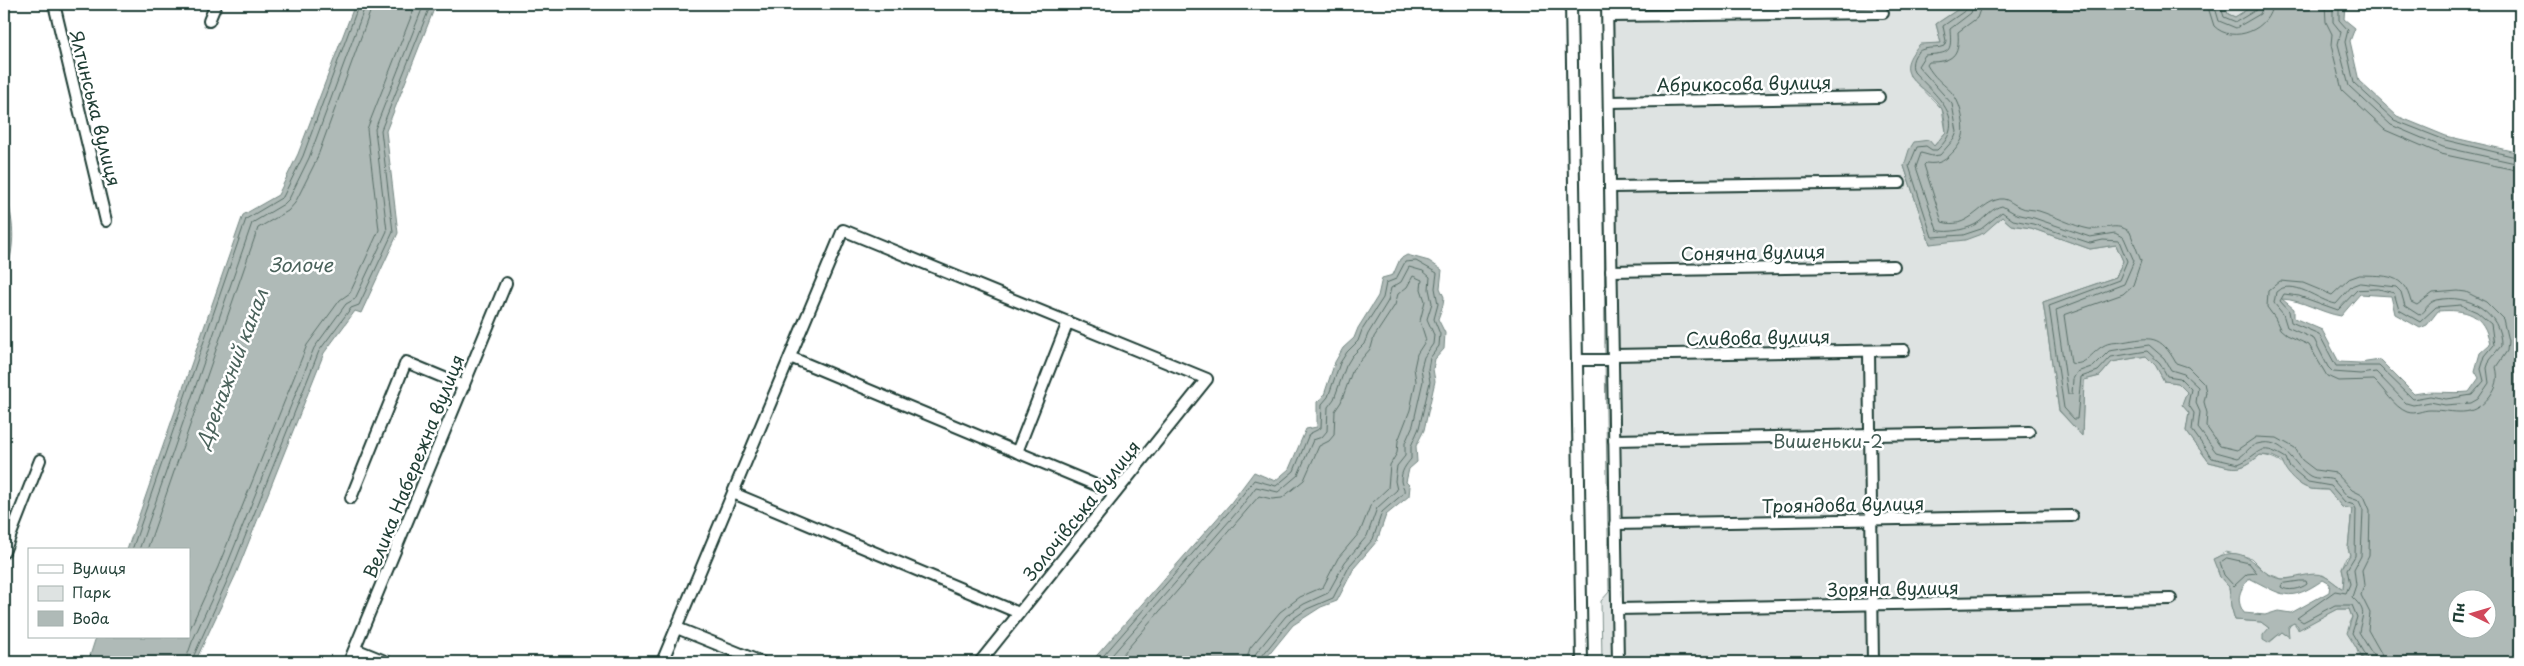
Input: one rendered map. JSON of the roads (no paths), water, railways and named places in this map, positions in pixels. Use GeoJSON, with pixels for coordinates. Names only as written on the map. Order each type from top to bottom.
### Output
{"type":"FeatureCollection","features":[{"type":"Feature","properties":{"kind":"street","name":"Ялтинська вулиця"},"geometry":{"type":"LineString","coordinates":[[54,4],[106,221]]}},
{"type":"Feature","properties":{"kind":"street"},"geometry":{"type":"LineString","coordinates":[[209,21],[216,4]]}},
{"type":"Feature","properties":{"kind":"street"},"geometry":{"type":"LineString","coordinates":[[1571,4],[1582,662]]}},
{"type":"Feature","properties":{"kind":"street"},"geometry":{"type":"LineString","coordinates":[[1607,4],[1618,662]]}},
{"type":"Feature","properties":{"kind":"street"},"geometry":{"type":"LineString","coordinates":[[1608,16],[1882,13]]}},
{"type":"Feature","properties":{"kind":"street","name":"Абрикосова вулиця"},"geometry":{"type":"LineString","coordinates":[[1609,102],[1879,97]]}},
{"type":"Feature","properties":{"kind":"street"},"geometry":{"type":"LineString","coordinates":[[1610,187],[1900,183]]}},
{"type":"Feature","properties":{"kind":"street"},"geometry":{"type":"LineString","coordinates":[[662,662],[843,230],[1068,322],[1017,452]]}},
{"type":"Feature","properties":{"kind":"street","name":"Сонячна вулиця"},"geometry":{"type":"LineString","coordinates":[[1612,271],[1894,266]]}},
{"type":"Feature","properties":{"kind":"street","name":"Велика Набережна вулиця"},"geometry":{"type":"LineString","coordinates":[[349,662],[506,283]]}},
{"type":"Feature","properties":{"kind":"street","name":"Золочівська вулиця"},"geometry":{"type":"LineString","coordinates":[[980,662],[1207,379],[1068,322]]}},
{"type":"Feature","properties":{"kind":"street","name":"Сливова вулиця"},"geometry":{"type":"LineString","coordinates":[[1578,360],[1904,350]]}},
{"type":"Feature","properties":{"kind":"street"},"geometry":{"type":"LineString","coordinates":[[1869,351],[1873,662]]}},
{"type":"Feature","properties":{"kind":"street"},"geometry":{"type":"LineString","coordinates":[[790,356],[1115,493]]}},
{"type":"Feature","properties":{"kind":"street"},"geometry":{"type":"LineString","coordinates":[[351,498],[406,362],[464,386]]}},
{"type":"Feature","properties":{"kind":"street"},"geometry":{"type":"LineString","coordinates":[[1614,440],[2029,432]]}},
{"type":"Feature","properties":{"kind":"street"},"geometry":{"type":"LineString","coordinates":[[4,552],[40,460]]}},
{"type":"Feature","properties":{"kind":"street"},"geometry":{"type":"LineString","coordinates":[[733,493],[1019,613]]}},
{"type":"Feature","properties":{"kind":"street","name":"Трояндова вулиця"},"geometry":{"type":"LineString","coordinates":[[1615,524],[2072,516]]}},
{"type":"Feature","properties":{"kind":"street","name":"Зоряна вулиця"},"geometry":{"type":"LineString","coordinates":[[1617,609],[2171,599]]}},
{"type":"Feature","properties":{"kind":"street"},"geometry":{"type":"LineString","coordinates":[[676,628],[761,662]]}},
{"type":"Feature","properties":{"kind":"street"},"geometry":{"type":"LineString","coordinates":[[355,649],[387,662]]}},
{"type":"Feature","properties":{"kind":"water","name":"Золоче"},"geometry":{"type":"Polygon","coordinates":[[[355,4],[436,4],[386,131],[398,233],[361,313],[355,311],[324,353],[236,574],[195,662],[88,662],[96,638],[190,638],[190,548],[128,548],[243,215],[278,195],[298,154],[355,4]]]}},
{"type":"Feature","properties":{"kind":"water"},"geometry":{"type":"Polygon","coordinates":[[[1966,4],[2225,4],[2228,14],[2235,17],[2256,4],[2345,4],[2344,19],[2355,28],[2350,41],[2359,81],[2397,116],[2446,136],[2520,153],[2520,662],[2365,662],[2347,633],[2352,617],[2349,609],[2337,609],[2298,630],[2298,626],[2294,623],[2288,626],[2289,637],[2282,632],[2268,643],[2263,640],[2263,635],[2269,628],[2261,622],[2235,620],[2229,587],[2220,577],[2213,559],[2226,554],[2236,554],[2244,556],[2265,572],[2282,579],[2319,574],[2327,577],[2343,589],[2344,577],[2342,568],[2350,555],[2348,548],[2352,509],[2342,507],[2328,490],[2311,489],[2302,485],[2290,475],[2282,461],[2272,456],[2260,455],[2241,467],[2231,467],[2209,462],[2186,431],[2189,413],[2182,405],[2187,392],[2178,383],[2164,381],[2156,366],[2146,356],[2112,362],[2100,376],[2084,380],[2082,436],[2059,410],[2043,302],[2116,277],[2123,261],[2116,245],[2090,249],[2031,228],[2011,225],[2002,217],[1984,233],[1965,240],[1930,244],[1904,166],[1909,150],[1914,142],[1929,140],[1934,146],[1946,132],[1942,109],[1913,80],[1909,73],[1908,65],[1911,56],[1920,44],[1941,43],[1936,24],[1966,4]],[[2360,294],[2341,316],[2282,299],[2294,309],[2294,318],[2322,330],[2339,362],[2360,363],[2380,360],[2414,394],[2469,392],[2479,378],[2475,371],[2480,353],[2490,344],[2483,325],[2478,319],[2465,312],[2438,311],[2427,325],[2420,328],[2395,314],[2391,296],[2360,294]],[[2249,578],[2241,591],[2239,599],[2241,608],[2244,613],[2265,615],[2278,611],[2291,613],[2329,592],[2330,584],[2323,580],[2301,592],[2286,594],[2270,589],[2249,578]]]}},
{"type":"Feature","properties":{"kind":"water"},"geometry":{"type":"Polygon","coordinates":[[[4,183],[13,232],[11,254],[4,282],[4,183]]]}},
{"type":"Feature","properties":{"kind":"water"},"geometry":{"type":"Polygon","coordinates":[[[1407,255],[1429,261],[1442,270],[1440,288],[1444,297],[1438,319],[1445,333],[1444,349],[1435,359],[1433,369],[1435,381],[1424,430],[1416,446],[1417,462],[1409,469],[1406,482],[1410,486],[1409,496],[1386,515],[1377,541],[1354,568],[1337,601],[1321,607],[1293,625],[1263,662],[1091,662],[1230,504],[1254,472],[1275,481],[1289,469],[1306,429],[1317,427],[1317,402],[1324,395],[1335,362],[1343,348],[1354,338],[1378,296],[1382,278],[1393,275],[1400,259],[1407,255]]]}},
{"type":"Feature","properties":{"kind":"water label","name":"Дренажний канал"},"geometry":{"type":"Point","coordinates":[231,368]}},
{"type":"Feature","properties":{"kind":"park label","name":"Вишеньки-2"},"geometry":{"type":"Point","coordinates":[1828,440]}}]}
